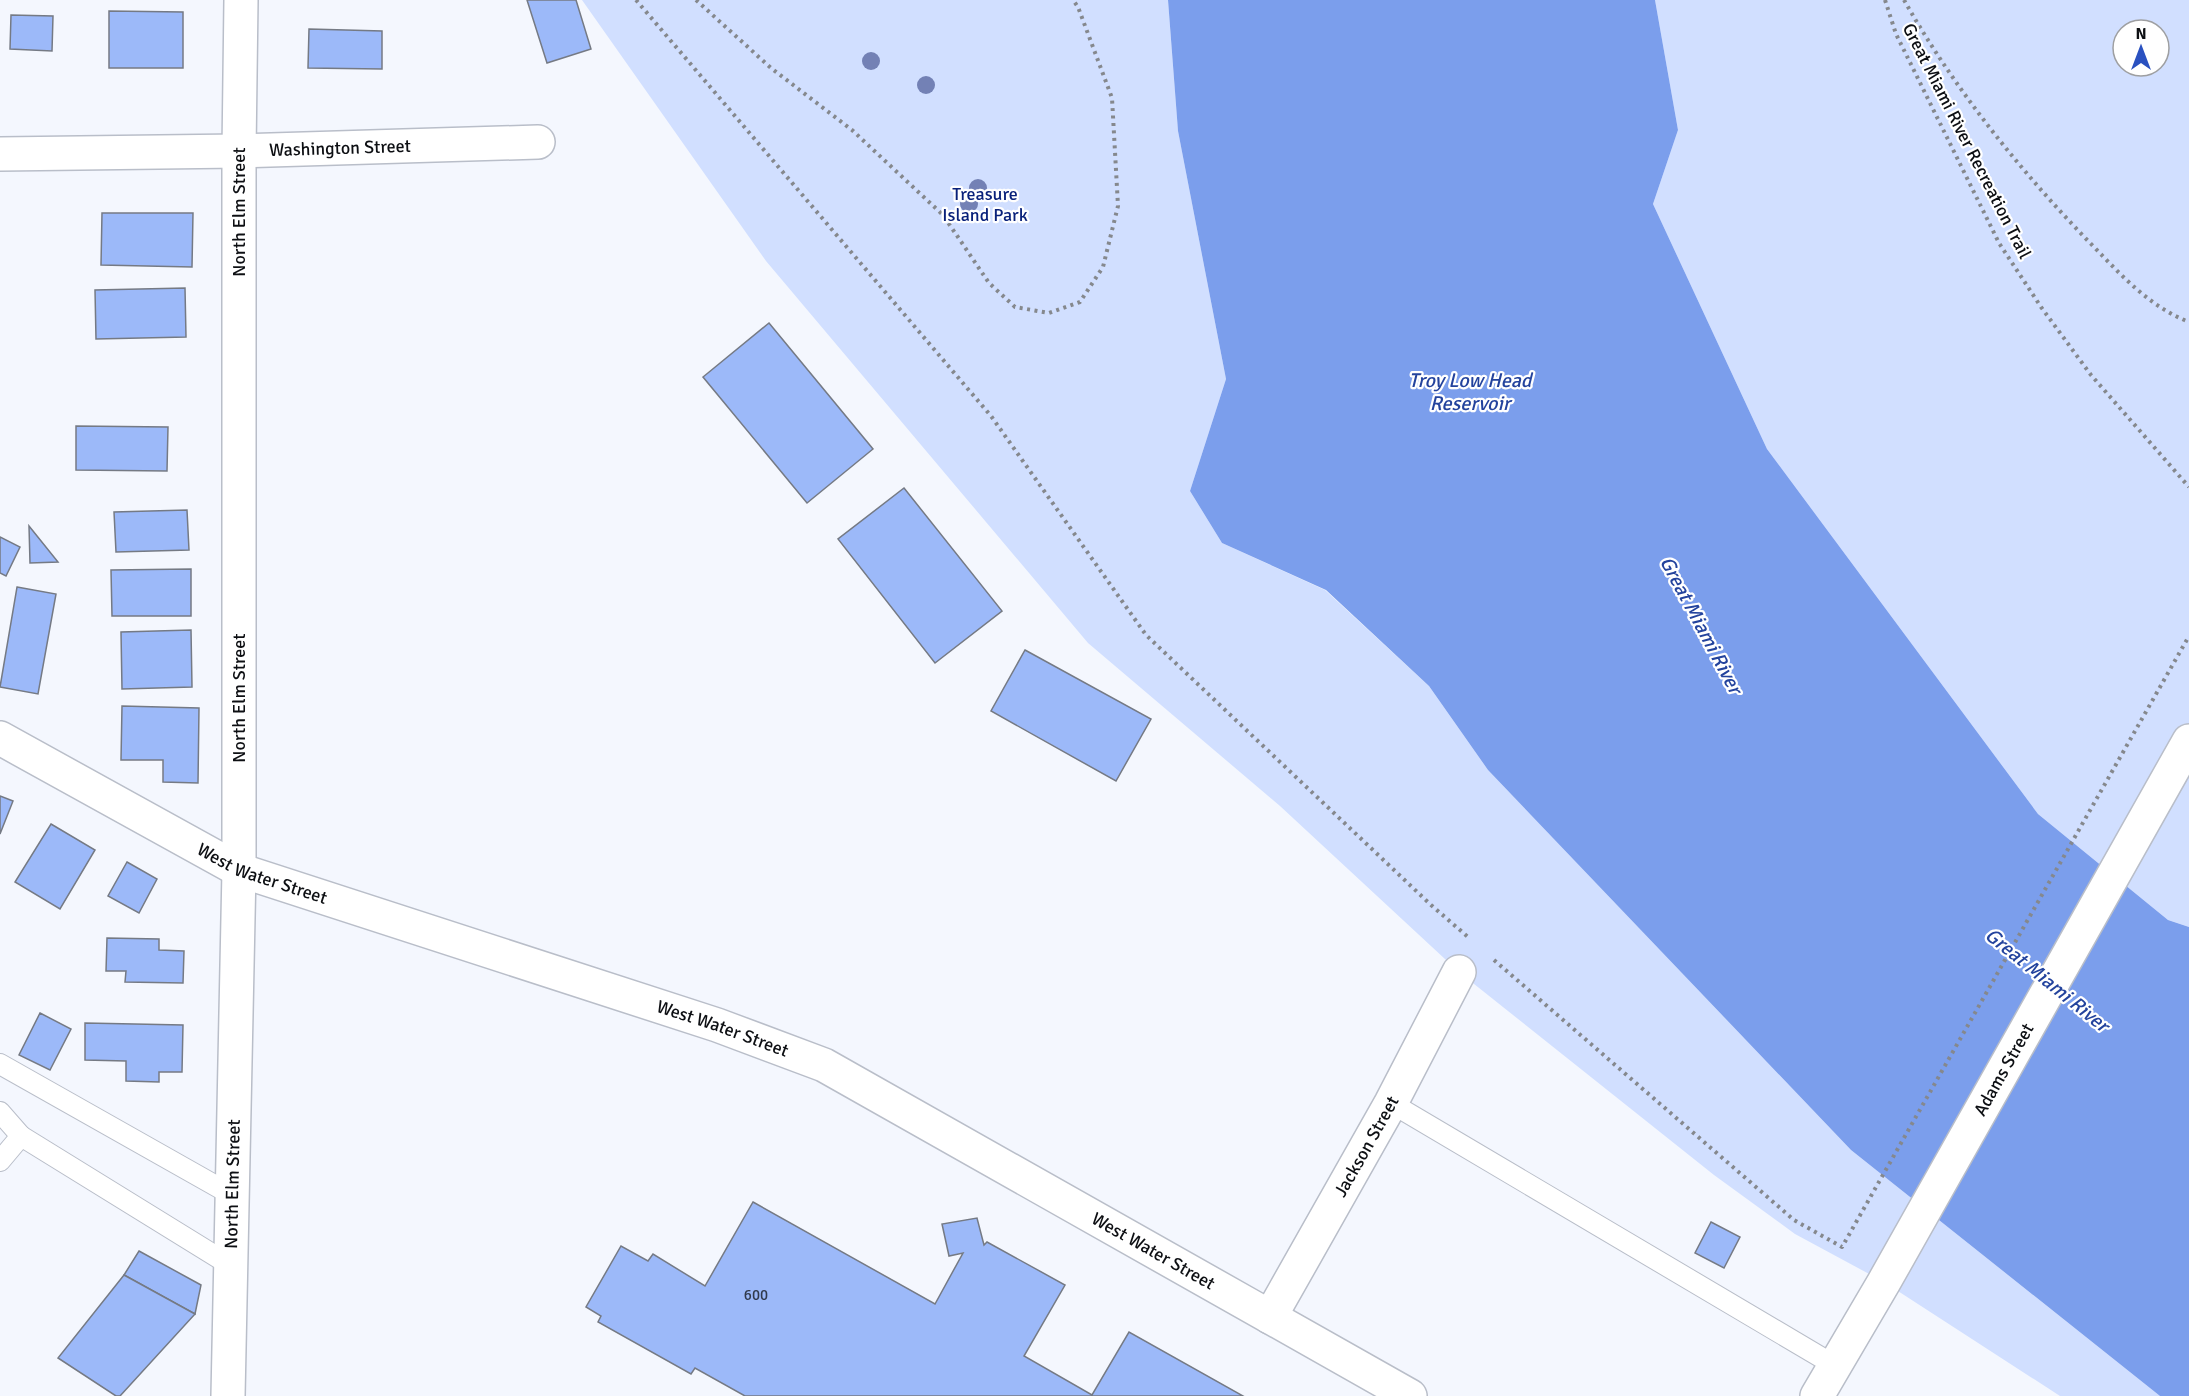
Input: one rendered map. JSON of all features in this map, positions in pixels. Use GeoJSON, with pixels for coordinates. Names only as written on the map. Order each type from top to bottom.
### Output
{"type":"FeatureCollection","features":[{"type":"Feature","properties":{"kind":"street","name":"North Elm Street"},"geometry":{"type":"LineString","coordinates":[[228,1396],[238,870],[238,151],[241,0]]}},
{"type":"Feature","properties":{"kind":"street","name":"Washington Street"},"geometry":{"type":"LineString","coordinates":[[0,154],[238,151],[538,142]]}},
{"type":"Feature","properties":{"kind":"street","name":"West Water Street"},"geometry":{"type":"LineString","coordinates":[[0,738],[238,870],[717,1025],[824,1065],[1410,1396]]}},
{"type":"Feature","properties":{"kind":"street","name":"Adams Street"},"geometry":{"type":"LineString","coordinates":[[1817,1396],[1884,1282],[2189,741]]}},
{"type":"Feature","properties":{"kind":"street","name":"Jackson Street"},"geometry":{"type":"LineString","coordinates":[[1270,1317],[1391,1103],[1459,972]]}},
{"type":"Feature","properties":{"kind":"lane"},"geometry":{"type":"LineString","coordinates":[[0,1064],[232,1195]]}},
{"type":"Feature","properties":{"kind":"lane"},"geometry":{"type":"LineString","coordinates":[[1391,1103],[1834,1365]]}},
{"type":"Feature","properties":{"kind":"lane"},"geometry":{"type":"LineString","coordinates":[[0,1112],[21,1136],[230,1265]]}},
{"type":"Feature","properties":{"kind":"lane"},"geometry":{"type":"LineString","coordinates":[[2,1152],[21,1136]]}},
{"type":"Feature","properties":{"kind":"path"},"geometry":{"type":"LineString","coordinates":[[636,0],[991,416],[1146,635],[1476,945]]}},
{"type":"Feature","properties":{"kind":"path"},"geometry":{"type":"LineString","coordinates":[[696,0],[771,68],[852,130],[943,214],[989,283],[1015,308],[1049,313],[1080,302],[1103,267],[1118,206],[1112,98],[1078,7],[1073,0]]}},
{"type":"Feature","properties":{"kind":"path","name":"Great Miami River Recreation Trail"},"geometry":{"type":"LineString","coordinates":[[1885,0],[1896,34],[1999,243],[2041,307],[2091,375],[2189,487]]}},
{"type":"Feature","properties":{"kind":"path"},"geometry":{"type":"LineString","coordinates":[[1904,0],[1940,58],[1978,111],[2066,218],[2142,294],[2159,308],[2189,322]]}},
{"type":"Feature","properties":{"kind":"path"},"geometry":{"type":"LineString","coordinates":[[1486,952],[1794,1220],[1842,1247],[2189,636]]}},
{"type":"Feature","properties":{"kind":"green space","name":"Treasure Island Park"},"geometry":{"type":"Polygon","coordinates":[[[582,0],[1168,0],[1178,131],[1226,379],[1190,491],[1222,543],[1325,590],[1429,686],[1488,770],[1851,1150],[2160,1396],[2060,1396],[1884,1282],[1795,1234],[1714,1175],[1459,972],[1280,806],[1088,643],[766,261],[582,0]]]}},
{"type":"Feature","properties":{"kind":"green space"},"geometry":{"type":"Polygon","coordinates":[[[1655,0],[2189,0],[2189,927],[2168,920],[2038,814],[1767,449],[1653,204],[1678,130],[1655,0]]]}},
{"type":"Feature","properties":{"kind":"water","name":"Troy Low Head Reservoir"},"geometry":{"type":"Polygon","coordinates":[[[1168,0],[1655,0],[1678,130],[1653,204],[1767,449],[2038,814],[2168,920],[2189,927],[2189,1396],[2160,1396],[1851,1150],[1488,770],[1429,686],[1326,590],[1222,543],[1190,491],[1226,379],[1178,131],[1168,0]]]}},
{"type":"Feature","properties":{"kind":"building"},"geometry":{"type":"Polygon","coordinates":[[[527,0],[576,0],[591,49],[547,63],[527,0]]]}},
{"type":"Feature","properties":{"kind":"building"},"geometry":{"type":"Polygon","coordinates":[[[109,11],[183,12],[183,68],[109,68],[109,11]]]}},
{"type":"Feature","properties":{"kind":"building"},"geometry":{"type":"Polygon","coordinates":[[[11,15],[53,16],[52,51],[10,49],[11,15]]]}},
{"type":"Feature","properties":{"kind":"building"},"geometry":{"type":"Polygon","coordinates":[[[309,29],[382,31],[382,69],[308,68],[309,29]]]}},
{"type":"Feature","properties":{"kind":"building"},"geometry":{"type":"Polygon","coordinates":[[[102,213],[193,213],[192,267],[101,265],[102,213]]]}},
{"type":"Feature","properties":{"kind":"building"},"geometry":{"type":"Polygon","coordinates":[[[185,288],[186,337],[96,339],[95,290],[185,288]]]}},
{"type":"Feature","properties":{"kind":"building"},"geometry":{"type":"Polygon","coordinates":[[[769,323],[873,449],[807,503],[703,377],[769,323]]]}},
{"type":"Feature","properties":{"kind":"building"},"geometry":{"type":"Polygon","coordinates":[[[76,426],[168,427],[167,471],[76,470],[76,426]]]}},
{"type":"Feature","properties":{"kind":"building"},"geometry":{"type":"Polygon","coordinates":[[[904,488],[1002,611],[935,663],[838,539],[904,488]]]}},
{"type":"Feature","properties":{"kind":"building"},"geometry":{"type":"Polygon","coordinates":[[[187,510],[189,550],[116,552],[114,512],[187,510]]]}},
{"type":"Feature","properties":{"kind":"building"},"geometry":{"type":"Polygon","coordinates":[[[29,526],[58,562],[30,563],[29,526]]]}},
{"type":"Feature","properties":{"kind":"building"},"geometry":{"type":"Polygon","coordinates":[[[0,537],[20,547],[6,576],[0,573],[0,537]]]}},
{"type":"Feature","properties":{"kind":"building"},"geometry":{"type":"Polygon","coordinates":[[[191,569],[191,616],[112,616],[111,570],[191,569]]]}},
{"type":"Feature","properties":{"kind":"building"},"geometry":{"type":"Polygon","coordinates":[[[17,587],[56,594],[38,694],[0,687],[17,587]]]}},
{"type":"Feature","properties":{"kind":"building"},"geometry":{"type":"Polygon","coordinates":[[[191,630],[192,687],[122,689],[121,632],[191,630]]]}},
{"type":"Feature","properties":{"kind":"building"},"geometry":{"type":"Polygon","coordinates":[[[1025,650],[1151,719],[1116,781],[991,711],[1025,650]]]}},
{"type":"Feature","properties":{"kind":"building"},"geometry":{"type":"Polygon","coordinates":[[[122,706],[199,708],[198,783],[163,782],[163,760],[121,760],[122,706]]]}},
{"type":"Feature","properties":{"kind":"building"},"geometry":{"type":"Polygon","coordinates":[[[0,796],[13,801],[0,834],[0,796]]]}},
{"type":"Feature","properties":{"kind":"building"},"geometry":{"type":"Polygon","coordinates":[[[51,824],[95,850],[60,909],[15,882],[51,824]]]}},
{"type":"Feature","properties":{"kind":"building"},"geometry":{"type":"Polygon","coordinates":[[[127,862],[157,879],[139,913],[108,896],[127,862]]]}},
{"type":"Feature","properties":{"kind":"building"},"geometry":{"type":"Polygon","coordinates":[[[107,938],[159,939],[159,950],[184,951],[183,983],[125,982],[126,971],[106,971],[107,938]]]}},
{"type":"Feature","properties":{"kind":"building"},"geometry":{"type":"Polygon","coordinates":[[[40,1013],[71,1029],[50,1070],[19,1055],[40,1013]]]}},
{"type":"Feature","properties":{"kind":"building"},"geometry":{"type":"Polygon","coordinates":[[[85,1023],[183,1025],[182,1072],[159,1072],[159,1082],[126,1081],[126,1061],[85,1060],[85,1023]]]}},
{"type":"Feature","properties":{"kind":"building"},"geometry":{"type":"Polygon","coordinates":[[[753,1202],[935,1304],[963,1253],[949,1256],[942,1224],[977,1218],[984,1245],[987,1242],[1065,1285],[1024,1356],[1092,1395],[1129,1332],[1243,1396],[745,1396],[695,1368],[691,1374],[598,1322],[601,1316],[586,1307],[621,1246],[648,1261],[653,1254],[705,1286],[753,1202]]]}},
{"type":"Feature","properties":{"kind":"building"},"geometry":{"type":"Polygon","coordinates":[[[1711,1222],[1740,1237],[1724,1268],[1695,1253],[1711,1222]]]}},
{"type":"Feature","properties":{"kind":"building"},"geometry":{"type":"Polygon","coordinates":[[[139,1251],[201,1285],[195,1314],[124,1275],[139,1251]]]}},
{"type":"Feature","properties":{"kind":"building"},"geometry":{"type":"Polygon","coordinates":[[[124,1275],[195,1314],[120,1396],[116,1396],[58,1358],[124,1275]]]}},
{"type":"Feature","properties":{"kind":"water label","name":"Great Miami River"},"geometry":{"type":"Point","coordinates":[1701,625]}},
{"type":"Feature","properties":{"kind":"water label","name":"Great Miami River"},"geometry":{"type":"Point","coordinates":[2047,980]}}]}
